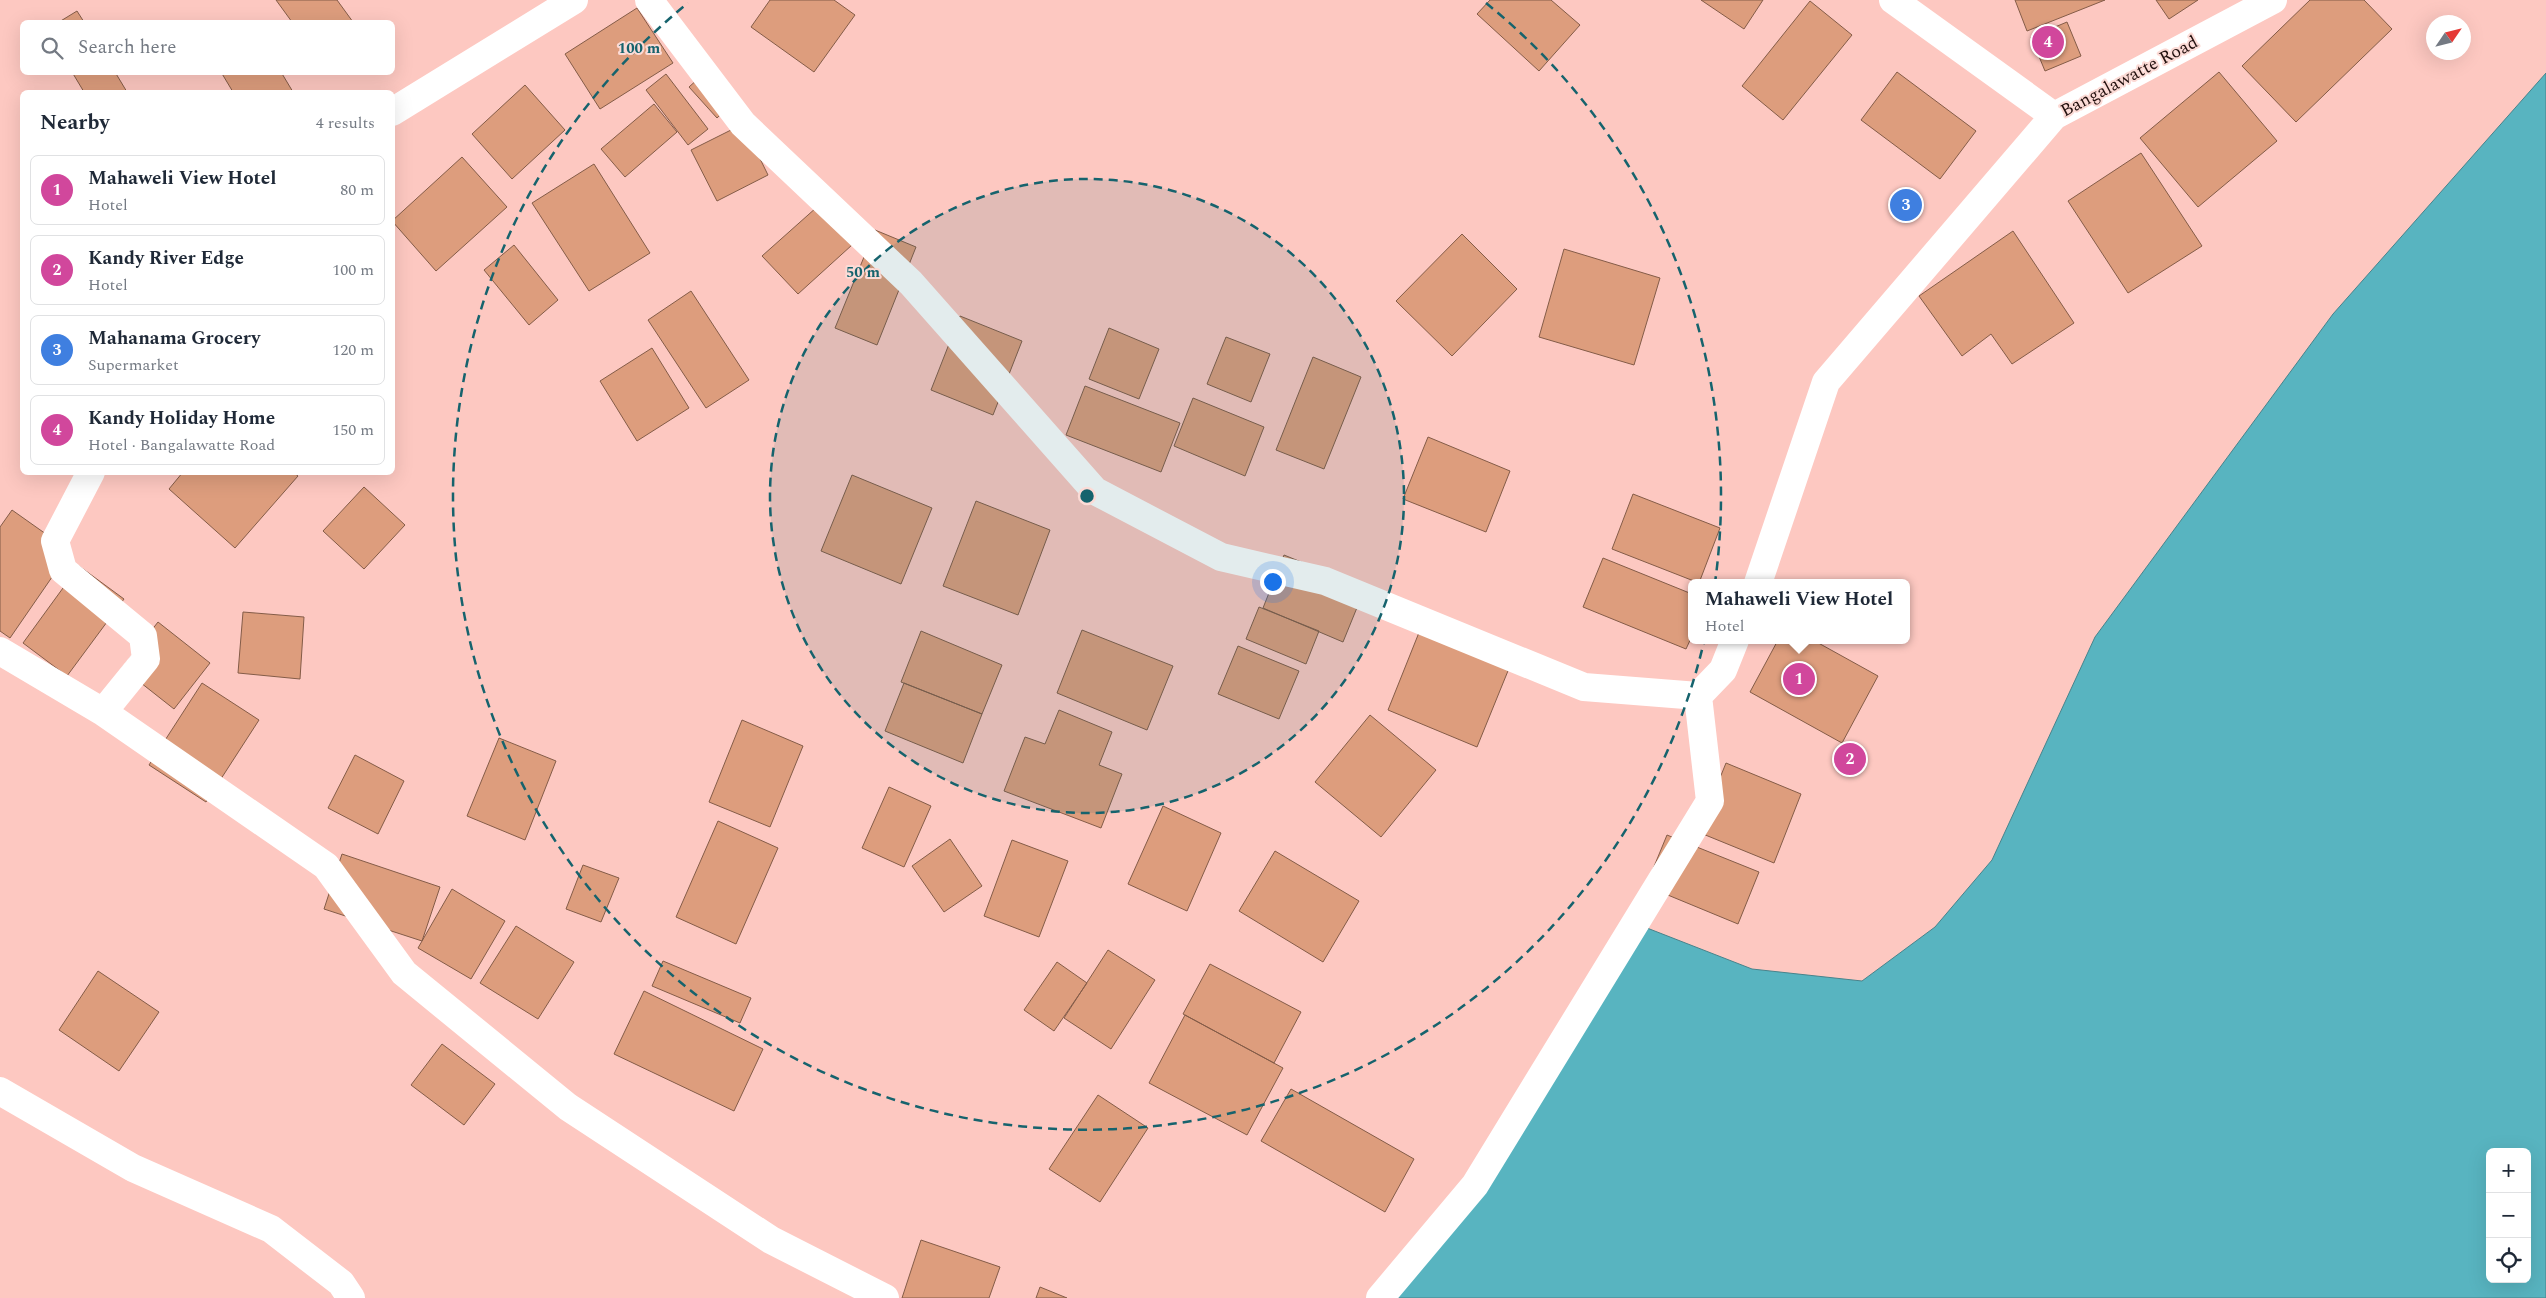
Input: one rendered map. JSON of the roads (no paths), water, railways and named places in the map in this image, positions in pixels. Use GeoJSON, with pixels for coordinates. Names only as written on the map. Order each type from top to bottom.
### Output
{"type":"FeatureCollection","features":[{"type":"Feature","properties":{"kind":"street"},"geometry":{"type":"LineString","coordinates":[[395,110],[574,0]]}},
{"type":"Feature","properties":{"kind":"street"},"geometry":{"type":"LineString","coordinates":[[649,0],[743,124],[911,283],[1095,491],[1221,557],[1325,581],[1584,687],[1698,696]]}},
{"type":"Feature","properties":{"kind":"street","name":"Bangalawatte Road"},"geometry":{"type":"LineString","coordinates":[[1892,0],[2054,116],[2273,0]]}},
{"type":"Feature","properties":{"kind":"street"},"geometry":{"type":"LineString","coordinates":[[1759,579],[1826,382],[2054,116]]}},
{"type":"Feature","properties":{"kind":"street"},"geometry":{"type":"LineString","coordinates":[[89,475],[55,541],[63,570],[143,636],[146,659],[102,712]]}},
{"type":"Feature","properties":{"kind":"street"},"geometry":{"type":"LineString","coordinates":[[1698,696],[1723,670],[1733,644]]}},
{"type":"Feature","properties":{"kind":"street"},"geometry":{"type":"LineString","coordinates":[[0,651],[102,712],[326,866],[404,973],[568,1107],[771,1240],[885,1298]]}},
{"type":"Feature","properties":{"kind":"street"},"geometry":{"type":"LineString","coordinates":[[1380,1298],[1475,1184],[1710,801],[1698,696]]}},
{"type":"Feature","properties":{"kind":"street"},"geometry":{"type":"LineString","coordinates":[[0,1091],[133,1168],[271,1229],[341,1283],[351,1298]]}},
{"type":"Feature","properties":{"kind":"water"},"geometry":{"type":"Polygon","coordinates":[[[2546,73],[2546,1298],[1395,1298],[1647,928],[1752,969],[1862,981],[1935,927],[1992,860],[2095,637],[2333,314],[2546,73]]]}},
{"type":"Feature","properties":{"kind":"place","name":"Kandy Holiday Home"},"geometry":{"type":"Point","coordinates":[2048,42]}},
{"type":"Feature","properties":{"kind":"place","name":"Mahanama Grocery"},"geometry":{"type":"Point","coordinates":[1906,205]}},
{"type":"Feature","properties":{"kind":"place","name":"Mahaweli View Hotel"},"geometry":{"type":"Point","coordinates":[1799,679]}},
{"type":"Feature","properties":{"kind":"place","name":"Kandy River Edge"},"geometry":{"type":"Point","coordinates":[1850,759]}}]}
